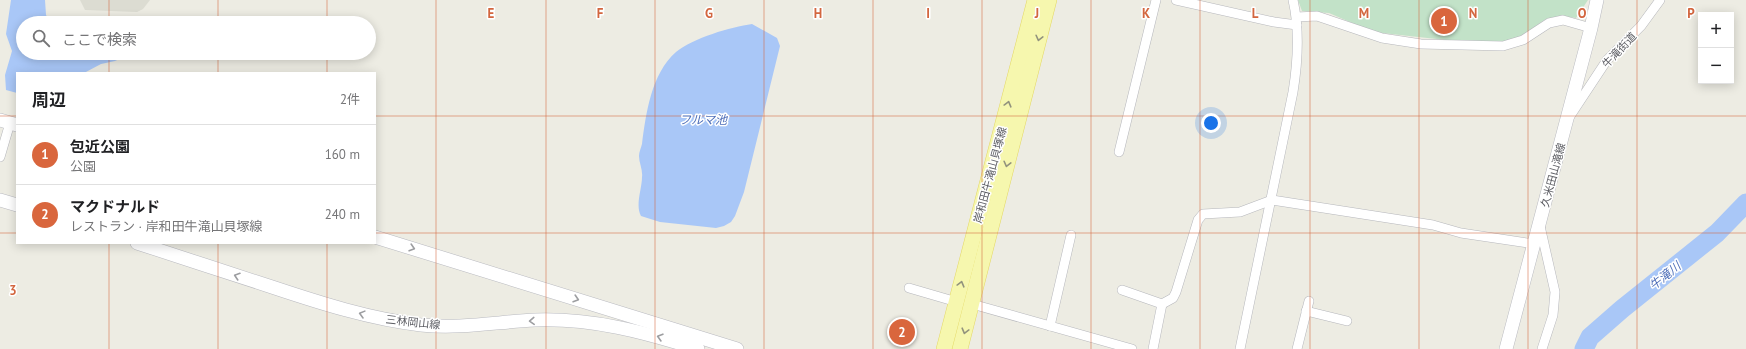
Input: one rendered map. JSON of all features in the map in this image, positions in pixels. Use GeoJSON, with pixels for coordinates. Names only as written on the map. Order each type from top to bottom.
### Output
{"type":"FeatureCollection","features":[{"type":"Feature","properties":{"kind":"main road","name":"岸和田牛滝山貝塚線"},"geometry":{"type":"LineString","coordinates":[[944,349],[1035,0]]}},
{"type":"Feature","properties":{"kind":"main road","name":"岸和田牛滝山貝塚線"},"geometry":{"type":"LineString","coordinates":[[960,349],[1049,0]]}},
{"type":"Feature","properties":{"kind":"main road","name":"久米田山滝線"},"geometry":{"type":"LineString","coordinates":[[1506,349],[1567,121],[1597,0]]}},
{"type":"Feature","properties":{"kind":"main road"},"geometry":{"type":"LineString","coordinates":[[0,200],[16,205]]}},
{"type":"Feature","properties":{"kind":"main road"},"geometry":{"type":"LineString","coordinates":[[376,237],[737,349]]}},
{"type":"Feature","properties":{"kind":"main road","name":"三林岡山線"},"geometry":{"type":"LineString","coordinates":[[140,244],[309,299],[377,318],[422,325],[477,325],[535,320],[589,322],[627,329],[698,349]]}},
{"type":"Feature","properties":{"kind":"street"},"geometry":{"type":"LineString","coordinates":[[1119,152],[1156,0]]}},
{"type":"Feature","properties":{"kind":"street"},"geometry":{"type":"LineString","coordinates":[[1176,0],[1274,22],[1297,21],[1317,16],[1382,38],[1421,44],[1503,46],[1523,40],[1549,23],[1563,20],[1591,28]]}},
{"type":"Feature","properties":{"kind":"street"},"geometry":{"type":"LineString","coordinates":[[1240,349],[1272,200],[1298,63],[1297,21],[1293,0]]}},
{"type":"Feature","properties":{"kind":"street","name":"牛滝街道"},"geometry":{"type":"LineString","coordinates":[[1567,121],[1582,101],[1607,60],[1641,26],[1660,0]]}},
{"type":"Feature","properties":{"kind":"street"},"geometry":{"type":"LineString","coordinates":[[0,157],[9,123]]}},
{"type":"Feature","properties":{"kind":"street"},"geometry":{"type":"LineString","coordinates":[[1153,349],[1162,304],[1172,298],[1176,292],[1198,220],[1203,214],[1240,212],[1272,200],[1433,225],[1461,233],[1534,244]]}},
{"type":"Feature","properties":{"kind":"street"},"geometry":{"type":"LineString","coordinates":[[1539,225],[1555,292],[1553,315],[1542,349]]}},
{"type":"Feature","properties":{"kind":"street"},"geometry":{"type":"LineString","coordinates":[[1050,326],[1071,235]]}},
{"type":"Feature","properties":{"kind":"street"},"geometry":{"type":"LineString","coordinates":[[909,288],[957,302]]}},
{"type":"Feature","properties":{"kind":"street"},"geometry":{"type":"LineString","coordinates":[[1122,290],[1162,304]]}},
{"type":"Feature","properties":{"kind":"street"},"geometry":{"type":"LineString","coordinates":[[1297,349],[1309,301]]}},
{"type":"Feature","properties":{"kind":"street"},"geometry":{"type":"LineString","coordinates":[[972,304],[1132,349]]}},
{"type":"Feature","properties":{"kind":"street"},"geometry":{"type":"LineString","coordinates":[[1306,311],[1347,321]]}},
{"type":"Feature","properties":{"kind":"shaded area"},"geometry":{"type":"Polygon","coordinates":[[[80,0],[150,0],[143,9],[137,12],[85,10],[80,0]]]}},
{"type":"Feature","properties":{"kind":"green space"},"geometry":{"type":"Polygon","coordinates":[[[1298,0],[1588,0],[1576,18],[1562,16],[1546,19],[1520,37],[1506,41],[1455,41],[1373,32],[1329,13],[1302,11],[1298,0]]]}},
{"type":"Feature","properties":{"kind":"water"},"geometry":{"type":"Polygon","coordinates":[[[11,0],[45,0],[47,16],[16,16],[16,60],[117,60],[101,64],[86,72],[16,72],[16,93],[6,90],[5,75],[12,51],[6,34],[11,0]]]}},
{"type":"Feature","properties":{"kind":"water","name":"フルマ池"},"geometry":{"type":"Polygon","coordinates":[[[752,24],[777,38],[780,46],[744,192],[735,216],[731,222],[716,228],[660,222],[641,216],[639,212],[639,202],[642,174],[639,154],[651,95],[661,71],[676,52],[692,42],[723,30],[752,24]]]}},
{"type":"Feature","properties":{"kind":"waterway","name":"牛滝川"},"geometry":{"type":"LineString","coordinates":[[1584,349],[1590,337],[1622,309],[1717,233],[1746,203]]}},
{"type":"Feature","properties":{"kind":"place","name":"包近公園"},"geometry":{"type":"Point","coordinates":[1444,21]}},
{"type":"Feature","properties":{"kind":"place","name":"マクドナルド"},"geometry":{"type":"Point","coordinates":[902,332]}}]}
